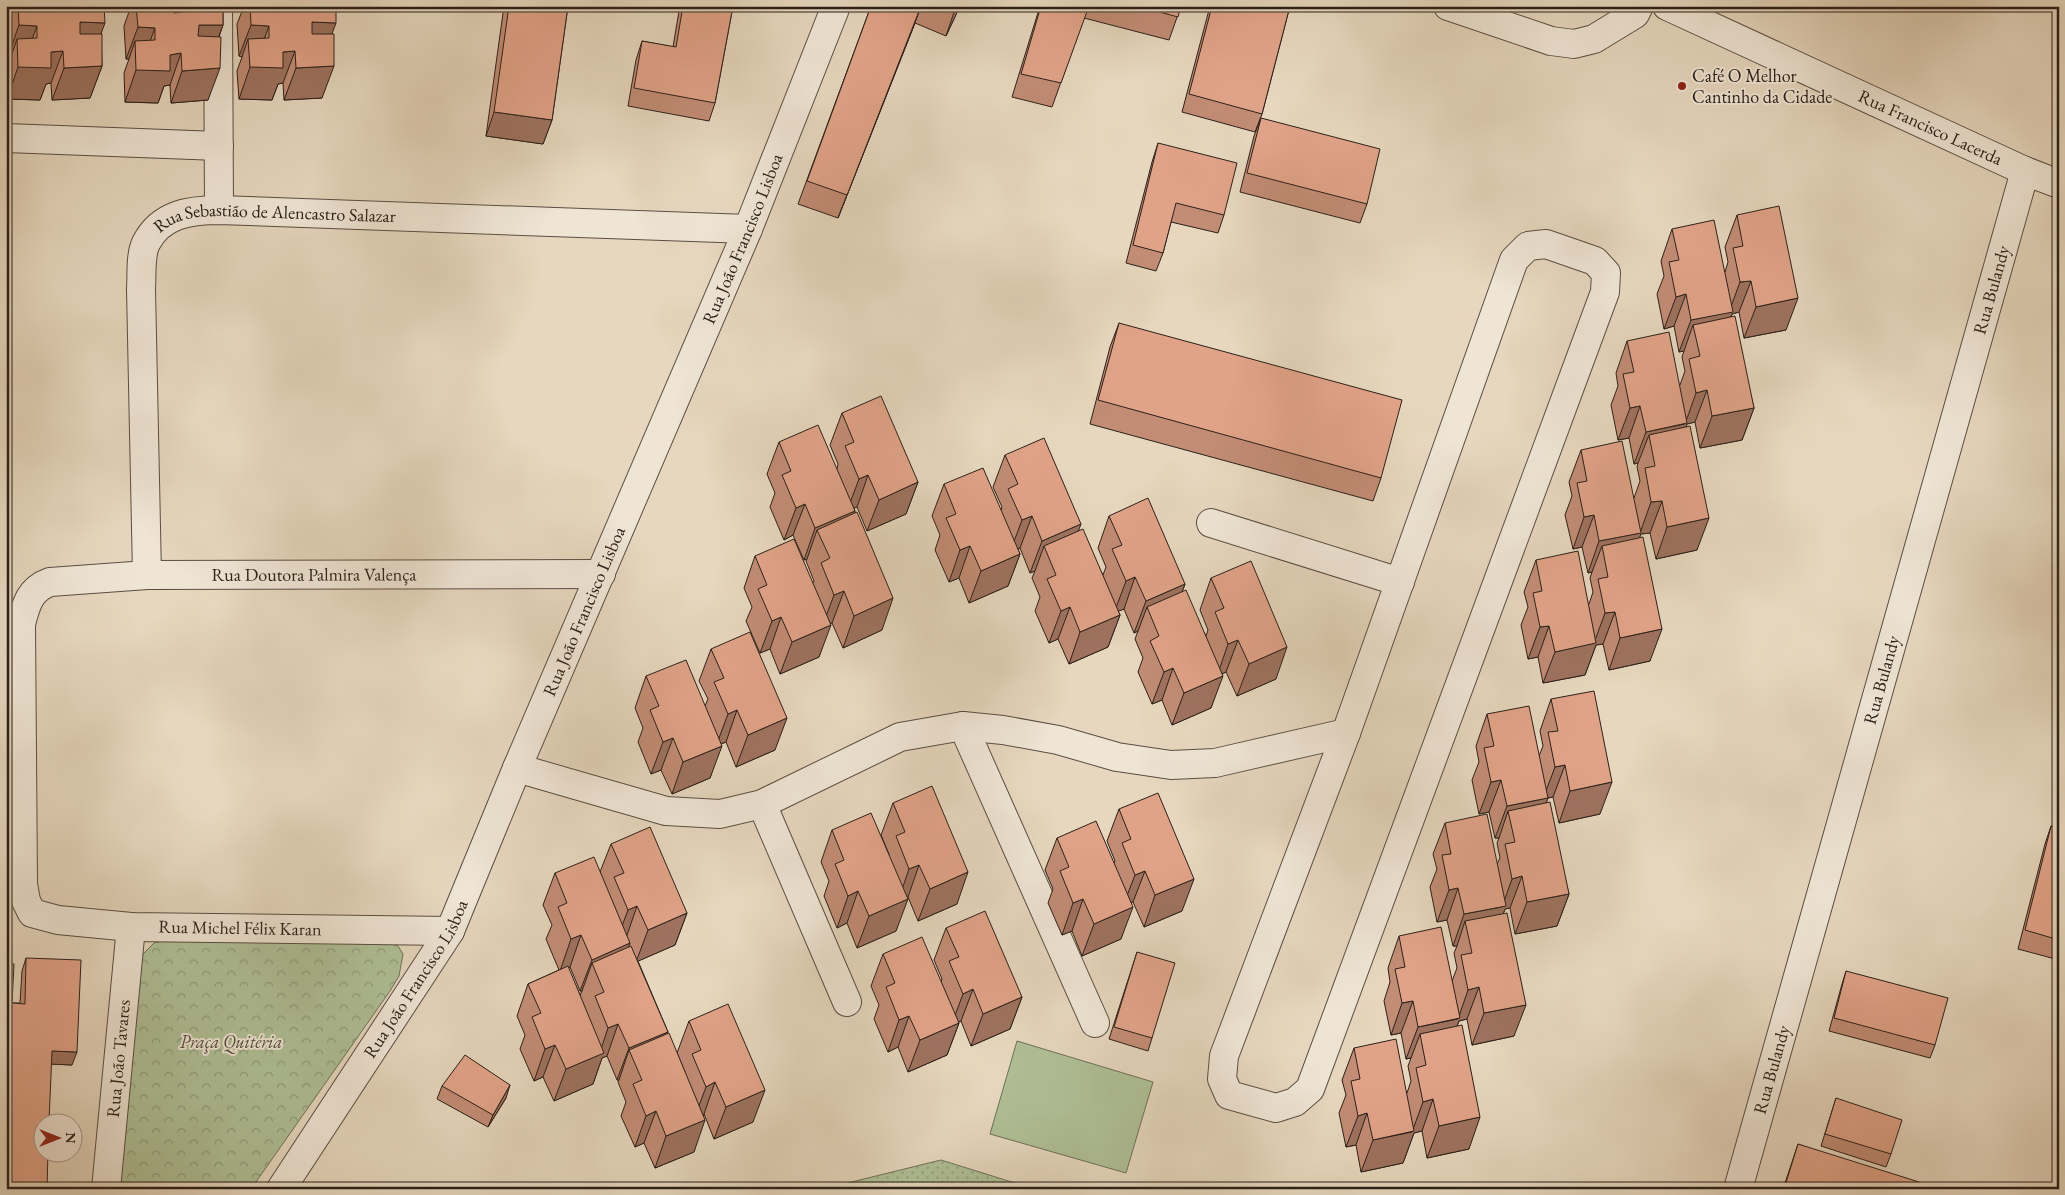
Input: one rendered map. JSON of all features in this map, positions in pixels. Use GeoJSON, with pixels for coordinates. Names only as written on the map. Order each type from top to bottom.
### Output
{"type":"FeatureCollection","features":[{"type":"Feature","properties":{"kind":"street"},"geometry":{"type":"LineString","coordinates":[[218,6],[219,210]]}},
{"type":"Feature","properties":{"kind":"street","name":"Rua João Francisco Lisboa"},"geometry":{"type":"LineString","coordinates":[[281,1189],[450,931],[517,768],[602,574],[748,229],[836,6]]}},
{"type":"Feature","properties":{"kind":"street"},"geometry":{"type":"LineString","coordinates":[[1448,6],[1551,41],[1574,44],[1594,39],[1635,14],[1639,6]]}},
{"type":"Feature","properties":{"kind":"street","name":"Rua Francisco Lacerda"},"geometry":{"type":"LineString","coordinates":[[1667,6],[2025,171],[2059,184]]}},
{"type":"Feature","properties":{"kind":"street"},"geometry":{"type":"LineString","coordinates":[[6,138],[219,146]]}},
{"type":"Feature","properties":{"kind":"street","name":"Rua Bulandy"},"geometry":{"type":"LineString","coordinates":[[1738,1189],[2025,171]]}},
{"type":"Feature","properties":{"kind":"street","name":"Rua Sebastião de Alencastro Salazar"},"geometry":{"type":"LineString","coordinates":[[148,575],[140,289],[146,244],[162,223],[190,210],[219,210],[748,229]]}},
{"type":"Feature","properties":{"kind":"street"},"geometry":{"type":"LineString","coordinates":[[1546,244],[1595,261],[1606,273],[1605,292],[1310,1088],[1296,1102],[1276,1108],[1229,1096],[1222,1079],[1224,1056],[1346,733],[1400,582],[1514,260],[1528,246],[1546,244]]}},
{"type":"Feature","properties":{"kind":"street"},"geometry":{"type":"LineString","coordinates":[[1211,523],[1400,582]]}},
{"type":"Feature","properties":{"kind":"street","name":"Rua Doutora Palmira Valença"},"geometry":{"type":"LineString","coordinates":[[32,913],[26,901],[23,884],[20,624],[30,594],[39,586],[50,582],[148,575],[602,574]]}},
{"type":"Feature","properties":{"kind":"street"},"geometry":{"type":"LineString","coordinates":[[517,768],[666,811],[720,814],[762,804],[900,737],[963,726],[1003,730],[1058,740],[1118,757],[1171,766],[1215,763],[1346,733]]}},
{"type":"Feature","properties":{"kind":"street"},"geometry":{"type":"LineString","coordinates":[[963,726],[1095,1023]]}},
{"type":"Feature","properties":{"kind":"street"},"geometry":{"type":"LineString","coordinates":[[762,804],[847,1002]]}},
{"type":"Feature","properties":{"kind":"street","name":"Rua Michel Félix Karan"},"geometry":{"type":"LineString","coordinates":[[32,913],[58,920],[131,927],[450,931]]}},
{"type":"Feature","properties":{"kind":"street","name":"Rua João Tavares"},"geometry":{"type":"LineString","coordinates":[[106,1189],[131,927]]}},
{"type":"Feature","properties":{"kind":"green space","name":"Praça Quitéria"},"geometry":{"type":"Polygon","coordinates":[[[171,939],[388,943],[398,946],[403,954],[399,976],[390,991],[251,1189],[114,1189],[141,956],[154,943],[171,939]]]}},
{"type":"Feature","properties":{"kind":"green space"},"geometry":{"type":"Polygon","coordinates":[[[1017,1041],[1153,1082],[1126,1173],[990,1134],[1017,1041]]]}},
{"type":"Feature","properties":{"kind":"green space"},"geometry":{"type":"Polygon","coordinates":[[[941,1160],[1034,1189],[823,1189],[941,1160]]]}},
{"type":"Feature","properties":{"kind":"building"},"geometry":{"type":"Polygon","coordinates":[[[18,6],[55,6],[55,11],[63,10],[63,6],[104,6],[105,23],[80,22],[80,34],[102,34],[102,66],[64,68],[63,51],[51,52],[51,68],[18,67],[17,39],[37,38],[37,26],[19,25],[18,6]]]}},
{"type":"Feature","properties":{"kind":"building"},"geometry":{"type":"Polygon","coordinates":[[[136,6],[173,6],[174,13],[182,12],[182,6],[223,6],[223,25],[199,25],[198,36],[221,37],[220,68],[182,71],[181,53],[170,55],[170,71],[136,70],[135,41],[155,40],[155,28],[138,27],[136,6]]]}},
{"type":"Feature","properties":{"kind":"building"},"geometry":{"type":"Polygon","coordinates":[[[250,6],[287,6],[287,11],[295,9],[295,6],[336,6],[336,23],[312,22],[312,34],[334,34],[334,66],[296,68],[295,51],[283,52],[283,68],[250,67],[248,39],[269,38],[269,26],[251,25],[250,6]]]}},
{"type":"Feature","properties":{"kind":"building"},"geometry":{"type":"Polygon","coordinates":[[[509,6],[568,6],[552,120],[494,112],[509,6]]]}},
{"type":"Feature","properties":{"kind":"building"},"geometry":{"type":"Polygon","coordinates":[[[683,6],[733,6],[715,103],[634,88],[642,41],[676,47],[683,6]]]}},
{"type":"Feature","properties":{"kind":"building"},"geometry":{"type":"Polygon","coordinates":[[[871,6],[921,6],[847,195],[807,181],[871,6]]]}},
{"type":"Feature","properties":{"kind":"building"},"geometry":{"type":"Polygon","coordinates":[[[941,6],[957,6],[954,12],[941,6]]]}},
{"type":"Feature","properties":{"kind":"building"},"geometry":{"type":"Polygon","coordinates":[[[1041,6],[1089,6],[1061,83],[1021,74],[1041,6]]]}},
{"type":"Feature","properties":{"kind":"building"},"geometry":{"type":"Polygon","coordinates":[[[1138,6],[1181,6],[1178,17],[1138,6]]]}},
{"type":"Feature","properties":{"kind":"building"},"geometry":{"type":"Polygon","coordinates":[[[1212,6],[1290,6],[1262,114],[1189,94],[1212,6]]]}},
{"type":"Feature","properties":{"kind":"building"},"geometry":{"type":"Polygon","coordinates":[[[1261,118],[1380,149],[1367,204],[1247,173],[1261,118]]]}},
{"type":"Feature","properties":{"kind":"building"},"geometry":{"type":"Polygon","coordinates":[[[1158,143],[1237,163],[1224,215],[1176,203],[1163,253],[1133,245],[1158,143]]]}},
{"type":"Feature","properties":{"kind":"building"},"geometry":{"type":"Polygon","coordinates":[[[1779,206],[1798,298],[1756,307],[1751,281],[1740,282],[1733,248],[1743,246],[1737,215],[1779,206]]]}},
{"type":"Feature","properties":{"kind":"building"},"geometry":{"type":"Polygon","coordinates":[[[1714,220],[1733,312],[1691,320],[1686,294],[1676,297],[1669,262],[1679,260],[1672,229],[1714,220]]]}},
{"type":"Feature","properties":{"kind":"building"},"geometry":{"type":"Polygon","coordinates":[[[1735,316],[1754,408],[1712,416],[1707,390],[1696,393],[1689,359],[1700,356],[1693,325],[1735,316]]]}},
{"type":"Feature","properties":{"kind":"building"},"geometry":{"type":"Polygon","coordinates":[[[1119,323],[1402,400],[1381,478],[1098,400],[1119,323]]]}},
{"type":"Feature","properties":{"kind":"building"},"geometry":{"type":"Polygon","coordinates":[[[1669,332],[1687,423],[1646,432],[1640,406],[1630,408],[1623,374],[1634,372],[1627,341],[1669,332]]]}},
{"type":"Feature","properties":{"kind":"building"},"geometry":{"type":"Polygon","coordinates":[[[881,396],[918,482],[879,500],[868,475],[859,479],[845,446],[854,442],[842,413],[881,396]]]}},
{"type":"Feature","properties":{"kind":"building"},"geometry":{"type":"Polygon","coordinates":[[[818,425],[855,511],[815,528],[805,504],[796,508],[782,475],[791,471],[779,442],[818,425]]]}},
{"type":"Feature","properties":{"kind":"building"},"geometry":{"type":"Polygon","coordinates":[[[1690,426],[1709,518],[1667,527],[1662,501],[1651,502],[1645,468],[1655,466],[1649,435],[1690,426]]]}},
{"type":"Feature","properties":{"kind":"building"},"geometry":{"type":"Polygon","coordinates":[[[1044,438],[1081,524],[1042,541],[1032,516],[1022,520],[1008,489],[1018,484],[1005,455],[1044,438]]]}},
{"type":"Feature","properties":{"kind":"building"},"geometry":{"type":"Polygon","coordinates":[[[1622,441],[1641,533],[1599,541],[1594,515],[1584,517],[1577,483],[1587,481],[1581,450],[1622,441]]]}},
{"type":"Feature","properties":{"kind":"building"},"geometry":{"type":"Polygon","coordinates":[[[983,468],[1020,554],[981,571],[970,546],[960,550],[946,518],[956,514],[944,484],[983,468]]]}},
{"type":"Feature","properties":{"kind":"building"},"geometry":{"type":"Polygon","coordinates":[[[1148,498],[1185,584],[1146,601],[1135,577],[1126,581],[1112,549],[1122,545],[1109,516],[1148,498]]]}},
{"type":"Feature","properties":{"kind":"building"},"geometry":{"type":"Polygon","coordinates":[[[857,512],[893,598],[854,616],[844,591],[834,595],[821,563],[830,558],[817,530],[857,512]]]}},
{"type":"Feature","properties":{"kind":"building"},"geometry":{"type":"Polygon","coordinates":[[[1083,529],[1120,615],[1080,632],[1070,607],[1061,611],[1047,579],[1056,575],[1044,546],[1083,529]]]}},
{"type":"Feature","properties":{"kind":"building"},"geometry":{"type":"Polygon","coordinates":[[[1643,537],[1662,629],[1620,638],[1615,612],[1605,613],[1598,579],[1608,577],[1602,546],[1643,537]]]}},
{"type":"Feature","properties":{"kind":"building"},"geometry":{"type":"Polygon","coordinates":[[[794,539],[831,625],[792,642],[781,617],[772,621],[758,589],[767,585],[755,556],[794,539]]]}},
{"type":"Feature","properties":{"kind":"building"},"geometry":{"type":"Polygon","coordinates":[[[1578,551],[1596,643],[1555,652],[1549,626],[1540,627],[1533,593],[1542,591],[1536,560],[1578,551]]]}},
{"type":"Feature","properties":{"kind":"building"},"geometry":{"type":"Polygon","coordinates":[[[1251,561],[1287,647],[1249,664],[1238,640],[1228,644],[1215,612],[1224,608],[1211,578],[1251,561]]]}},
{"type":"Feature","properties":{"kind":"building"},"geometry":{"type":"Polygon","coordinates":[[[1186,590],[1223,676],[1184,693],[1173,668],[1164,672],[1150,641],[1159,636],[1147,607],[1186,590]]]}},
{"type":"Feature","properties":{"kind":"building"},"geometry":{"type":"Polygon","coordinates":[[[750,632],[787,718],[748,735],[737,710],[728,714],[714,682],[724,678],[711,649],[750,632]]]}},
{"type":"Feature","properties":{"kind":"building"},"geometry":{"type":"Polygon","coordinates":[[[686,660],[722,746],[683,762],[673,738],[663,742],[650,710],[659,706],[646,676],[686,660]]]}},
{"type":"Feature","properties":{"kind":"building"},"geometry":{"type":"Polygon","coordinates":[[[1594,691],[1612,782],[1570,791],[1565,765],[1555,767],[1548,732],[1558,731],[1551,699],[1594,691]]]}},
{"type":"Feature","properties":{"kind":"building"},"geometry":{"type":"Polygon","coordinates":[[[1529,706],[1548,798],[1507,806],[1501,780],[1491,782],[1484,748],[1494,746],[1487,714],[1529,706]]]}},
{"type":"Feature","properties":{"kind":"building"},"geometry":{"type":"Polygon","coordinates":[[[932,786],[968,872],[930,889],[919,865],[909,869],[896,836],[905,832],[893,803],[932,786]]]}},
{"type":"Feature","properties":{"kind":"building"},"geometry":{"type":"Polygon","coordinates":[[[1158,793],[1194,879],[1155,895],[1145,871],[1135,875],[1122,843],[1131,839],[1119,809],[1158,793]]]}},
{"type":"Feature","properties":{"kind":"building"},"geometry":{"type":"Polygon","coordinates":[[[1550,802],[1569,894],[1527,902],[1522,876],[1512,879],[1505,844],[1515,842],[1508,811],[1550,802]]]}},
{"type":"Feature","properties":{"kind":"building"},"geometry":{"type":"Polygon","coordinates":[[[871,813],[908,899],[869,916],[858,891],[848,896],[835,864],[844,860],[832,830],[871,813]]]}},
{"type":"Feature","properties":{"kind":"building"},"geometry":{"type":"Polygon","coordinates":[[[1487,814],[1506,906],[1464,914],[1458,888],[1449,890],[1442,855],[1451,854],[1445,823],[1487,814]]]}},
{"type":"Feature","properties":{"kind":"building"},"geometry":{"type":"Polygon","coordinates":[[[1096,821],[1133,907],[1094,924],[1083,899],[1073,903],[1060,871],[1069,867],[1057,838],[1096,821]]]}},
{"type":"Feature","properties":{"kind":"building"},"geometry":{"type":"Polygon","coordinates":[[[2051,826],[2059,828],[2059,940],[2025,930],[2051,826]]]}},
{"type":"Feature","properties":{"kind":"building"},"geometry":{"type":"Polygon","coordinates":[[[650,827],[687,913],[648,930],[637,906],[628,910],[614,877],[624,873],[611,844],[650,827]]]}},
{"type":"Feature","properties":{"kind":"building"},"geometry":{"type":"Polygon","coordinates":[[[594,857],[630,943],[592,960],[581,935],[571,939],[558,907],[567,903],[555,873],[594,857]]]}},
{"type":"Feature","properties":{"kind":"building"},"geometry":{"type":"Polygon","coordinates":[[[985,911],[1022,997],[983,1014],[973,989],[963,994],[949,961],[959,957],[946,928],[985,911]]]}},
{"type":"Feature","properties":{"kind":"building"},"geometry":{"type":"Polygon","coordinates":[[[1507,913],[1526,1005],[1484,1013],[1479,987],[1468,990],[1461,955],[1472,953],[1465,921],[1507,913]]]}},
{"type":"Feature","properties":{"kind":"building"},"geometry":{"type":"Polygon","coordinates":[[[1441,927],[1460,1018],[1418,1027],[1413,1001],[1402,1003],[1395,969],[1405,967],[1399,936],[1441,927]]]}},
{"type":"Feature","properties":{"kind":"building"},"geometry":{"type":"Polygon","coordinates":[[[922,937],[959,1023],[920,1040],[909,1016],[899,1020],[886,987],[895,983],[883,954],[922,937]]]}},
{"type":"Feature","properties":{"kind":"building"},"geometry":{"type":"Polygon","coordinates":[[[631,946],[668,1032],[629,1048],[618,1024],[608,1028],[595,996],[604,992],[592,963],[631,946]]]}},
{"type":"Feature","properties":{"kind":"building"},"geometry":{"type":"Polygon","coordinates":[[[1137,952],[1175,963],[1152,1038],[1114,1027],[1137,952]]]}},
{"type":"Feature","properties":{"kind":"building"},"geometry":{"type":"Polygon","coordinates":[[[26,958],[81,960],[77,1052],[52,1051],[49,1112],[32,1112],[32,1162],[48,1162],[47,1189],[6,1189],[6,963],[14,964],[12,1003],[25,1004],[26,958]]]}},
{"type":"Feature","properties":{"kind":"building"},"geometry":{"type":"Polygon","coordinates":[[[568,966],[604,1053],[566,1069],[555,1045],[545,1049],[532,1017],[541,1013],[528,984],[568,966]]]}},
{"type":"Feature","properties":{"kind":"building"},"geometry":{"type":"Polygon","coordinates":[[[1846,971],[1948,998],[1935,1045],[1834,1018],[1846,971]]]}},
{"type":"Feature","properties":{"kind":"building"},"geometry":{"type":"Polygon","coordinates":[[[728,1004],[765,1090],[726,1107],[715,1082],[706,1087],[692,1054],[701,1050],[689,1021],[728,1004]]]}},
{"type":"Feature","properties":{"kind":"building"},"geometry":{"type":"Polygon","coordinates":[[[1462,1025],[1480,1117],[1439,1126],[1433,1099],[1423,1102],[1416,1068],[1426,1065],[1420,1034],[1462,1025]]]}},
{"type":"Feature","properties":{"kind":"building"},"geometry":{"type":"Polygon","coordinates":[[[669,1033],[705,1120],[666,1136],[656,1111],[646,1116],[633,1084],[642,1080],[629,1050],[669,1033]]]}},
{"type":"Feature","properties":{"kind":"building"},"geometry":{"type":"Polygon","coordinates":[[[1396,1039],[1414,1131],[1373,1140],[1367,1113],[1358,1116],[1351,1081],[1360,1079],[1354,1048],[1396,1039]]]}},
{"type":"Feature","properties":{"kind":"building"},"geometry":{"type":"Polygon","coordinates":[[[465,1055],[510,1085],[493,1115],[442,1086],[465,1055]]]}},
{"type":"Feature","properties":{"kind":"building"},"geometry":{"type":"Polygon","coordinates":[[[1836,1098],[1902,1120],[1891,1154],[1825,1134],[1836,1098]]]}},
{"type":"Feature","properties":{"kind":"building"},"geometry":{"type":"Polygon","coordinates":[[[1798,1144],[1919,1182],[1917,1189],[1784,1189],[1798,1144]]]}},
{"type":"Feature","properties":{"kind":"place","name":"Café O Melhor Cantinho da Cidade"},"geometry":{"type":"Point","coordinates":[1682,86]}}]}
